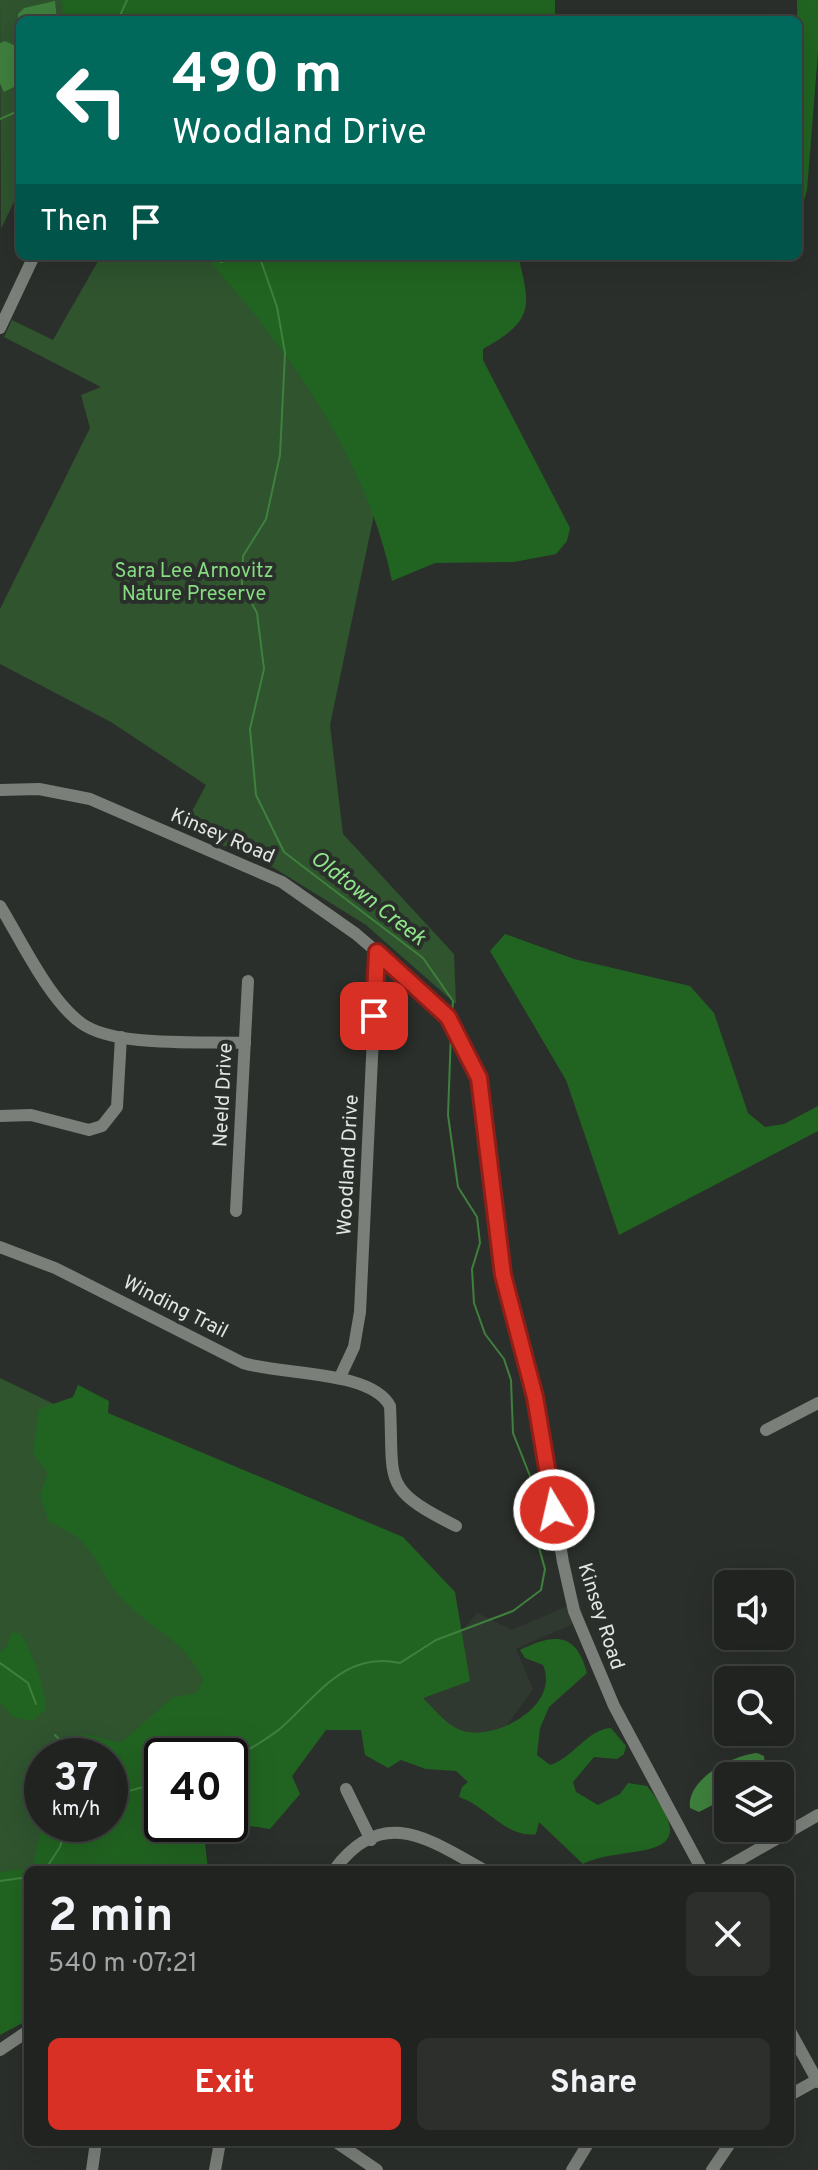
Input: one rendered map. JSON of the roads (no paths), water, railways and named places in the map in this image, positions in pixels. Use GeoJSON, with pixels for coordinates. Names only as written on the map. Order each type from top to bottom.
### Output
{"type":"FeatureCollection","features":[{"type":"Feature","properties":{"kind":"street"},"geometry":{"type":"LineString","coordinates":[[0,328],[4,307],[32,260]]}},
{"type":"Feature","properties":{"kind":"street","name":"Kinsey Road"},"geometry":{"type":"LineString","coordinates":[[0,790],[39,789],[90,799],[260,871],[318,904],[443,1011],[458,1031],[473,1061],[483,1094],[503,1275],[535,1397],[568,1588],[600,1678],[700,1866]]}},
{"type":"Feature","properties":{"kind":"street"},"geometry":{"type":"LineString","coordinates":[[0,906],[70,1014],[89,1028],[121,1037],[245,1043]]}},
{"type":"Feature","properties":{"kind":"street","name":"Woodland Drive"},"geometry":{"type":"LineString","coordinates":[[340,1377],[354,1347],[360,1312],[377,952]]}},
{"type":"Feature","properties":{"kind":"street","name":"Neeld Drive"},"geometry":{"type":"LineString","coordinates":[[236,1211],[248,981]]}},
{"type":"Feature","properties":{"kind":"street"},"geometry":{"type":"LineString","coordinates":[[0,1116],[31,1115],[89,1130],[102,1126],[117,1107],[121,1037]]}},
{"type":"Feature","properties":{"kind":"street","name":"Winding Trail"},"geometry":{"type":"LineString","coordinates":[[0,1247],[55,1268],[243,1363],[279,1372],[340,1377]]}},
{"type":"Feature","properties":{"kind":"street"},"geometry":{"type":"LineString","coordinates":[[340,1377],[386,1400],[391,1410],[389,1455],[398,1484],[415,1504],[456,1526]]}},
{"type":"Feature","properties":{"kind":"street"},"geometry":{"type":"LineString","coordinates":[[766,1430],[818,1403]]}},
{"type":"Feature","properties":{"kind":"street"},"geometry":{"type":"LineString","coordinates":[[346,1789],[371,1840]]}},
{"type":"Feature","properties":{"kind":"street"},"geometry":{"type":"LineString","coordinates":[[729,1866],[818,1815]]}},
{"type":"Feature","properties":{"kind":"street"},"geometry":{"type":"LineString","coordinates":[[338,1866],[348,1854],[387,1834],[422,1835],[474,1866]]}},
{"type":"Feature","properties":{"kind":"street"},"geometry":{"type":"LineString","coordinates":[[0,2050],[24,2034]]}},
{"type":"Feature","properties":{"kind":"street"},"geometry":{"type":"LineString","coordinates":[[794,2038],[818,2081],[794,2093]]}},
{"type":"Feature","properties":{"kind":"street"},"geometry":{"type":"LineString","coordinates":[[92,2170],[95,2146]]}},
{"type":"Feature","properties":{"kind":"street"},"geometry":{"type":"LineString","coordinates":[[215,2170],[219,2146]]}},
{"type":"Feature","properties":{"kind":"street"},"geometry":{"type":"LineString","coordinates":[[342,2146],[377,2170]]}},
{"type":"Feature","properties":{"kind":"street"},"geometry":{"type":"LineString","coordinates":[[572,2170],[587,2146]]}},
{"type":"Feature","properties":{"kind":"street"},"geometry":{"type":"LineString","coordinates":[[712,2170],[728,2146]]}},
{"type":"Feature","properties":{"kind":"waterway","name":"Oldtown Creek"},"geometry":{"type":"LineString","coordinates":[[120,16],[127,0]]}},
{"type":"Feature","properties":{"kind":"waterway"},"geometry":{"type":"LineString","coordinates":[[0,119],[16,112]]}},
{"type":"Feature","properties":{"kind":"waterway","name":"Oldtown Creek"},"geometry":{"type":"LineString","coordinates":[[218,260],[227,260]]}},
{"type":"Feature","properties":{"kind":"waterway","name":"Oldtown Creek"},"geometry":{"type":"LineString","coordinates":[[258,260],[277,307],[285,353],[280,455],[266,519],[243,556],[242,585],[257,613],[264,669],[250,729],[256,795],[284,852],[423,958],[453,1001],[452,1013]]}},
{"type":"Feature","properties":{"kind":"waterway","name":"Oldtown Creek"},"geometry":{"type":"LineString","coordinates":[[248,1750],[276,1732],[334,1678],[348,1670],[363,1663],[400,1663],[436,1640],[513,1611],[541,1590],[545,1569],[530,1516],[530,1476],[513,1433],[511,1380],[504,1359],[485,1334],[474,1303],[472,1269],[480,1243],[477,1217],[458,1187],[448,1115],[451,1032]]}},
{"type":"Feature","properties":{"kind":"waterway"},"geometry":{"type":"LineString","coordinates":[[0,1663],[28,1683],[36,1704]]}},
{"type":"Feature","properties":{"kind":"waterway"},"geometry":{"type":"LineString","coordinates":[[55,1735],[58,1738]]}},
{"type":"Feature","properties":{"kind":"waterway","name":"Oldtown Creek"},"geometry":{"type":"LineString","coordinates":[[128,1791],[144,1787]]}},
{"type":"Feature","properties":{"kind":"waterway","name":"Oldtown Creek"},"geometry":{"type":"LineString","coordinates":[[48,1866],[62,1842]]}},
{"type":"Feature","properties":{"kind":"waterway","name":"Oldtown Creek"},"geometry":{"type":"LineString","coordinates":[[0,1881],[24,1878]]}},
{"type":"Feature","properties":{"kind":"park label","name":"Sara Lee Arnovitz Nature Preserve"},"geometry":{"type":"Point","coordinates":[194,582]}}]}
